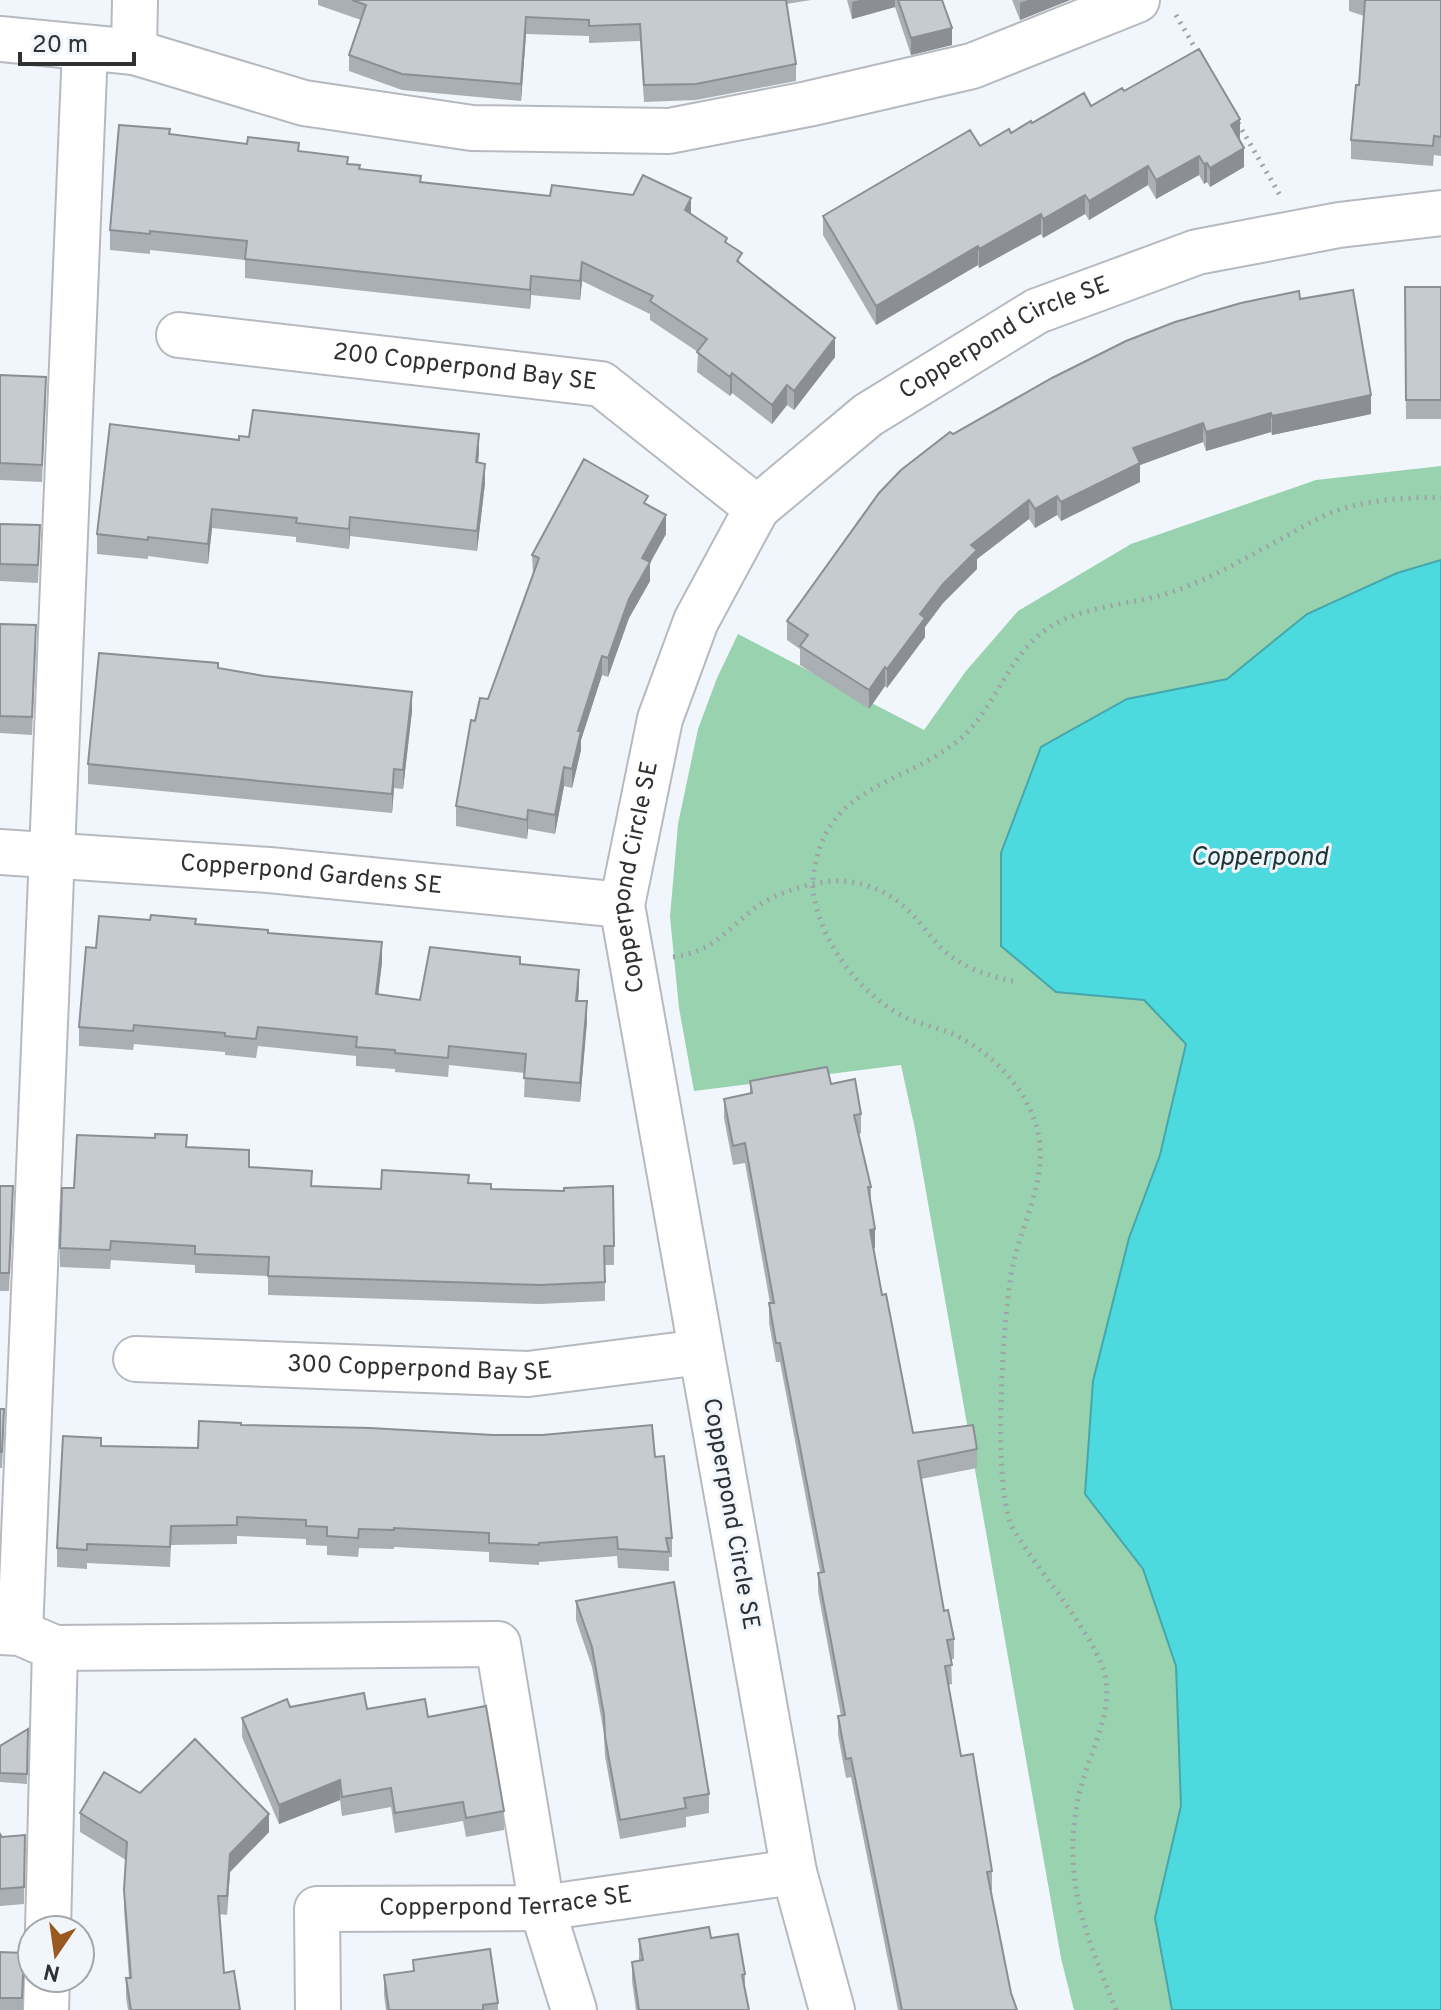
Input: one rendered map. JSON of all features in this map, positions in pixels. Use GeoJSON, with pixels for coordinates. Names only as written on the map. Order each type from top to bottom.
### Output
{"type":"FeatureCollection","features":[{"type":"Feature","properties":{"kind":"street"},"geometry":{"type":"LineString","coordinates":[[134,52],[135,0]]}},
{"type":"Feature","properties":{"kind":"street"},"geometry":{"type":"LineString","coordinates":[[0,39],[134,52],[304,103],[472,128],[669,131],[808,104],[972,66],[1153,2]]}},
{"type":"Feature","properties":{"kind":"street"},"geometry":{"type":"LineString","coordinates":[[47,1914],[25,1638],[51,855],[85,48]]}},
{"type":"Feature","properties":{"kind":"street","name":"Copperpond Circle SE"},"geometry":{"type":"LineString","coordinates":[[832,2010],[794,1872],[622,905],[660,719],[696,621],[757,508],[868,415],[1037,311],[1197,252],[1339,225],[1441,213]]}},
{"type":"Feature","properties":{"kind":"street","name":"200 Copperpond Bay SE"},"geometry":{"type":"LineString","coordinates":[[179,335],[601,384],[757,508]]}},
{"type":"Feature","properties":{"kind":"street","name":"Copperpond Gardens SE"},"geometry":{"type":"LineString","coordinates":[[0,852],[269,870],[622,905]]}},
{"type":"Feature","properties":{"kind":"street","name":"300 Copperpond Bay SE"},"geometry":{"type":"LineString","coordinates":[[136,1359],[528,1374],[701,1352]]}},
{"type":"Feature","properties":{"kind":"street"},"geometry":{"type":"LineString","coordinates":[[25,1638],[498,1644],[542,1908],[574,2010]]}},
{"type":"Feature","properties":{"kind":"street","name":"Copperpond Terrace SE"},"geometry":{"type":"LineString","coordinates":[[318,2010],[317,1909],[542,1908],[794,1872]]}},
{"type":"Feature","properties":{"kind":"path"},"geometry":{"type":"LineString","coordinates":[[1153,2],[1200,56]]}},
{"type":"Feature","properties":{"kind":"path"},"geometry":{"type":"LineString","coordinates":[[1237,121],[1290,213],[1296,235]]}},
{"type":"Feature","properties":{"kind":"path"},"geometry":{"type":"LineString","coordinates":[[1116,2010],[1085,1924],[1075,1891],[1072,1866],[1072,1835],[1079,1793],[1104,1717],[1106,1677],[1093,1646],[1012,1527],[1003,1482],[1002,1411],[1010,1278],[1037,1184],[1040,1154],[1036,1125],[1019,1089],[983,1053],[953,1034],[896,1012],[855,979],[837,955],[823,927],[812,885],[820,847],[827,831],[846,807],[870,788],[916,767],[960,739],[1027,647],[1049,628],[1084,612],[1188,586],[1239,562],[1310,522],[1348,507],[1441,498]]}},
{"type":"Feature","properties":{"kind":"path"},"geometry":{"type":"LineString","coordinates":[[664,957],[700,952],[758,906],[781,894],[835,881],[879,890],[909,911],[940,947],[958,961],[982,973],[1017,982]]}},
{"type":"Feature","properties":{"kind":"green space"},"geometry":{"type":"Polygon","coordinates":[[[1441,466],[1441,2010],[1074,2010],[1061,1958],[915,1129],[901,1065],[694,1091],[679,1008],[670,917],[678,824],[698,729],[738,634],[924,730],[966,671],[1018,611],[1131,544],[1316,480],[1441,466]]]}},
{"type":"Feature","properties":{"kind":"water","name":"Copperpond"},"geometry":{"type":"Polygon","coordinates":[[[1441,560],[1441,2010],[1172,2010],[1155,1918],[1181,1806],[1176,1666],[1143,1569],[1085,1494],[1093,1381],[1129,1238],[1160,1155],[1186,1044],[1144,1000],[1056,992],[1001,946],[1001,853],[1041,747],[1127,699],[1227,679],[1307,614],[1397,573],[1441,560]]]}},
{"type":"Feature","properties":{"kind":"building"},"geometry":{"type":"Polygon","coordinates":[[[352,0],[786,0],[796,64],[696,84],[644,85],[640,24],[589,26],[589,20],[526,17],[521,84],[402,74],[349,55],[366,5],[352,0]]]}},
{"type":"Feature","properties":{"kind":"building"},"geometry":{"type":"Polygon","coordinates":[[[898,0],[942,0],[952,28],[911,38],[898,0]]]}},
{"type":"Feature","properties":{"kind":"building"},"geometry":{"type":"Polygon","coordinates":[[[1365,0],[1441,0],[1441,137],[1434,136],[1433,146],[1351,140],[1356,85],[1359,85],[1365,0]]]}},
{"type":"Feature","properties":{"kind":"building"},"geometry":{"type":"Polygon","coordinates":[[[1199,49],[1240,119],[1231,125],[1244,148],[1210,168],[1199,156],[1156,180],[1148,166],[1089,201],[1085,195],[1043,219],[1041,214],[979,249],[978,246],[876,306],[823,216],[970,130],[980,146],[1009,129],[1011,133],[1032,123],[1084,93],[1091,106],[1199,49]]]}},
{"type":"Feature","properties":{"kind":"building"},"geometry":{"type":"Polygon","coordinates":[[[119,125],[170,129],[169,134],[247,144],[248,137],[299,143],[298,151],[348,157],[347,164],[360,165],[359,169],[421,176],[420,182],[550,196],[552,185],[633,195],[643,175],[691,198],[685,210],[727,238],[725,242],[742,253],[737,261],[835,338],[794,391],[787,385],[772,405],[732,373],[730,377],[697,352],[707,339],[650,301],[653,296],[582,262],[580,281],[531,276],[530,290],[245,259],[247,241],[110,230],[119,125]]]}},
{"type":"Feature","properties":{"kind":"building"},"geometry":{"type":"Polygon","coordinates":[[[1405,287],[1441,287],[1441,400],[1406,400],[1405,287]]]}},
{"type":"Feature","properties":{"kind":"building"},"geometry":{"type":"Polygon","coordinates":[[[1353,290],[1371,395],[1272,416],[1271,413],[1206,432],[1203,423],[1133,448],[1140,463],[1061,502],[1057,496],[1035,509],[1029,500],[971,545],[977,550],[943,584],[920,614],[925,618],[869,690],[800,646],[808,635],[787,621],[879,493],[901,470],[950,432],[953,434],[1052,378],[1126,341],[1175,322],[1241,303],[1299,291],[1300,299],[1353,290]]]}},
{"type":"Feature","properties":{"kind":"building"},"geometry":{"type":"Polygon","coordinates":[[[0,375],[46,377],[42,465],[0,463],[0,375]]]}},
{"type":"Feature","properties":{"kind":"building"},"geometry":{"type":"Polygon","coordinates":[[[253,410],[479,434],[476,462],[485,464],[477,531],[350,517],[349,529],[296,523],[297,518],[212,509],[208,544],[97,534],[110,424],[239,440],[239,436],[249,437],[253,410]]]}},
{"type":"Feature","properties":{"kind":"building"},"geometry":{"type":"Polygon","coordinates":[[[584,459],[648,496],[644,503],[666,515],[642,558],[650,562],[629,599],[608,658],[602,656],[578,731],[581,731],[572,769],[564,767],[555,815],[528,810],[527,820],[456,806],[471,720],[475,721],[480,698],[488,699],[539,558],[532,555],[584,459]]]}},
{"type":"Feature","properties":{"kind":"building"},"geometry":{"type":"Polygon","coordinates":[[[0,524],[40,525],[38,565],[0,564],[0,524]]]}},
{"type":"Feature","properties":{"kind":"building"},"geometry":{"type":"Polygon","coordinates":[[[0,624],[36,625],[32,717],[0,716],[0,624]]]}},
{"type":"Feature","properties":{"kind":"building"},"geometry":{"type":"Polygon","coordinates":[[[99,653],[218,663],[218,668],[264,676],[412,692],[403,770],[394,769],[392,794],[88,764],[99,653]]]}},
{"type":"Feature","properties":{"kind":"building"},"geometry":{"type":"Polygon","coordinates":[[[151,915],[196,919],[195,924],[268,930],[268,933],[382,942],[376,994],[420,1000],[430,947],[520,957],[520,964],[579,970],[576,1001],[587,1001],[580,1083],[524,1078],[526,1054],[449,1046],[448,1058],[395,1053],[395,1050],[356,1047],[357,1037],[258,1027],[256,1039],[225,1036],[225,1033],[134,1025],[133,1031],[79,1027],[86,947],[96,948],[99,916],[150,920],[151,915]]]}},
{"type":"Feature","properties":{"kind":"building"},"geometry":{"type":"Polygon","coordinates":[[[827,1067],[831,1084],[855,1079],[861,1114],[854,1115],[871,1187],[868,1187],[875,1229],[870,1230],[913,1433],[973,1425],[977,1449],[918,1461],[944,1611],[948,1610],[954,1639],[947,1640],[952,1665],[945,1666],[961,1756],[973,1754],[992,1871],[987,1872],[1017,2010],[902,2010],[851,1758],[846,1759],[838,1716],[845,1715],[818,1573],[824,1572],[780,1343],[776,1343],[769,1303],[774,1303],[745,1143],[733,1146],[724,1099],[752,1093],[750,1081],[827,1067]]]}},
{"type":"Feature","properties":{"kind":"building"},"geometry":{"type":"Polygon","coordinates":[[[155,1134],[187,1135],[186,1147],[249,1150],[249,1167],[312,1171],[311,1186],[381,1189],[382,1170],[469,1175],[468,1183],[491,1184],[491,1189],[564,1191],[564,1188],[613,1186],[614,1246],[604,1246],[605,1282],[540,1285],[268,1276],[269,1257],[195,1254],[195,1246],[111,1241],[110,1250],[60,1248],[62,1188],[74,1188],[77,1135],[155,1138],[155,1134]]]}},
{"type":"Feature","properties":{"kind":"building"},"geometry":{"type":"Polygon","coordinates":[[[0,1186],[13,1186],[9,1273],[0,1273],[0,1186]]]}},
{"type":"Feature","properties":{"kind":"building"},"geometry":{"type":"Polygon","coordinates":[[[0,1409],[4,1409],[2,1452],[0,1452],[0,1409]]]}},
{"type":"Feature","properties":{"kind":"building"},"geometry":{"type":"Polygon","coordinates":[[[199,1421],[493,1435],[542,1435],[652,1425],[655,1457],[664,1456],[672,1538],[666,1538],[669,1552],[618,1549],[617,1537],[539,1545],[489,1543],[489,1533],[394,1528],[359,1529],[358,1538],[327,1536],[327,1527],[306,1526],[306,1520],[237,1517],[237,1525],[171,1526],[170,1547],[87,1544],[87,1550],[57,1548],[63,1436],[101,1438],[101,1446],[198,1448],[199,1421]]]}},
{"type":"Feature","properties":{"kind":"building"},"geometry":{"type":"Polygon","coordinates":[[[674,1582],[709,1794],[684,1798],[686,1808],[620,1820],[592,1647],[576,1601],[674,1582]]]}},
{"type":"Feature","properties":{"kind":"building"},"geometry":{"type":"Polygon","coordinates":[[[364,1693],[367,1709],[425,1699],[428,1717],[486,1706],[504,1811],[466,1818],[463,1802],[395,1813],[391,1788],[342,1797],[340,1780],[279,1805],[242,1718],[287,1699],[290,1707],[364,1693]]]}},
{"type":"Feature","properties":{"kind":"building"},"geometry":{"type":"Polygon","coordinates":[[[28,1729],[27,1774],[0,1773],[0,1746],[28,1729]]]}},
{"type":"Feature","properties":{"kind":"building"},"geometry":{"type":"Polygon","coordinates":[[[195,1739],[269,1814],[230,1854],[227,1896],[218,1896],[224,1973],[234,1971],[240,2010],[131,2010],[126,1978],[131,1978],[124,1890],[127,1842],[80,1813],[104,1772],[140,1793],[195,1739]]]}},
{"type":"Feature","properties":{"kind":"building"},"geometry":{"type":"Polygon","coordinates":[[[0,1834],[2,1837],[25,1835],[24,1887],[0,1889],[0,1834]]]}},
{"type":"Feature","properties":{"kind":"building"},"geometry":{"type":"Polygon","coordinates":[[[709,1927],[711,1938],[738,1934],[749,2010],[639,2010],[632,1962],[643,1960],[639,1939],[709,1927]]]}},
{"type":"Feature","properties":{"kind":"building"},"geometry":{"type":"Polygon","coordinates":[[[490,1949],[498,2003],[483,2005],[483,2010],[389,2010],[384,1975],[414,1971],[413,1960],[490,1949]]]}},
{"type":"Feature","properties":{"kind":"building"},"geometry":{"type":"Polygon","coordinates":[[[0,1952],[16,1953],[16,1994],[22,1994],[22,1998],[0,1998],[0,1952]]]}}]}
